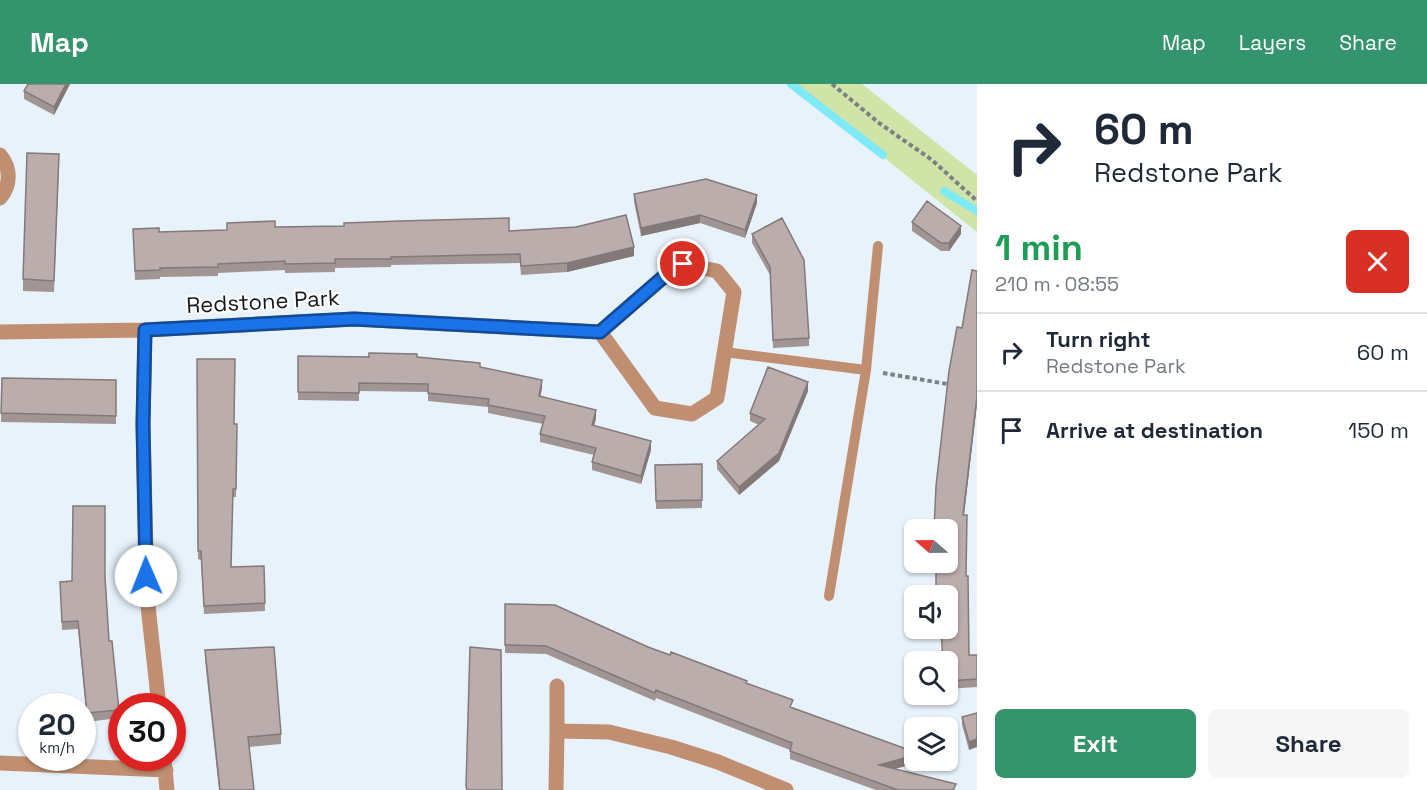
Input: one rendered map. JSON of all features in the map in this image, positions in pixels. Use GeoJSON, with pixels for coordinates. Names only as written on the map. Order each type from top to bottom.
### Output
{"type":"FeatureCollection","features":[{"type":"Feature","properties":{"kind":"street"},"geometry":{"type":"LineString","coordinates":[[0,155],[8,166],[9,176],[8,186],[0,198]]}},
{"type":"Feature","properties":{"kind":"street"},"geometry":{"type":"LineString","coordinates":[[683,264],[717,272],[734,292],[717,398],[692,414],[655,408],[600,332],[668,273],[683,264]]}},
{"type":"Feature","properties":{"kind":"street","name":"Redstone Park"},"geometry":{"type":"LineString","coordinates":[[0,332],[145,330],[354,319],[600,332]]}},
{"type":"Feature","properties":{"kind":"street"},"geometry":{"type":"LineString","coordinates":[[145,330],[143,424],[147,597],[158,693]]}},
{"type":"Feature","properties":{"kind":"street"},"geometry":{"type":"LineString","coordinates":[[556,790],[557,686]]}},
{"type":"Feature","properties":{"kind":"street"},"geometry":{"type":"LineString","coordinates":[[557,731],[609,732],[671,747],[718,762],[786,790]]}},
{"type":"Feature","properties":{"kind":"street"},"geometry":{"type":"LineString","coordinates":[[0,763],[108,764]]}},
{"type":"Feature","properties":{"kind":"street"},"geometry":{"type":"LineString","coordinates":[[166,771],[167,790]]}},
{"type":"Feature","properties":{"kind":"lane"},"geometry":{"type":"LineString","coordinates":[[829,596],[866,370],[878,246]]}},
{"type":"Feature","properties":{"kind":"lane"},"geometry":{"type":"LineString","coordinates":[[724,352],[866,370]]}},
{"type":"Feature","properties":{"kind":"path"},"geometry":{"type":"LineString","coordinates":[[832,84],[879,123],[932,160],[977,201]]}},
{"type":"Feature","properties":{"kind":"path"},"geometry":{"type":"LineString","coordinates":[[866,370],[955,385]]}},
{"type":"Feature","properties":{"kind":"green space"},"geometry":{"type":"Polygon","coordinates":[[[792,84],[862,84],[977,175],[977,232],[792,84]]]}},
{"type":"Feature","properties":{"kind":"building"},"geometry":{"type":"Polygon","coordinates":[[[28,84],[66,84],[54,107],[24,91],[28,84]]]}},
{"type":"Feature","properties":{"kind":"building"},"geometry":{"type":"Polygon","coordinates":[[[27,153],[59,154],[54,281],[23,279],[27,153]]]}},
{"type":"Feature","properties":{"kind":"building"},"geometry":{"type":"Polygon","coordinates":[[[706,179],[757,195],[745,230],[700,215],[641,228],[634,194],[706,179]]]}},
{"type":"Feature","properties":{"kind":"building"},"geometry":{"type":"Polygon","coordinates":[[[927,201],[961,226],[949,243],[941,243],[912,222],[927,201]]]}},
{"type":"Feature","properties":{"kind":"building"},"geometry":{"type":"Polygon","coordinates":[[[626,215],[634,247],[567,263],[521,266],[520,254],[335,259],[335,263],[285,264],[285,261],[135,271],[133,229],[159,228],[159,232],[227,230],[227,223],[275,221],[275,227],[509,218],[509,231],[576,227],[626,215]]]}},
{"type":"Feature","properties":{"kind":"building"},"geometry":{"type":"Polygon","coordinates":[[[782,218],[804,260],[809,338],[773,340],[770,267],[752,234],[782,218]]]}},
{"type":"Feature","properties":{"kind":"building"},"geometry":{"type":"Polygon","coordinates":[[[972,270],[977,271],[977,396],[963,515],[967,515],[966,576],[968,576],[969,655],[977,655],[977,679],[958,680],[958,651],[942,651],[942,639],[958,639],[958,585],[936,585],[936,573],[958,573],[958,519],[934,519],[949,371],[957,327],[962,328],[972,270]]]}},
{"type":"Feature","properties":{"kind":"building"},"geometry":{"type":"Polygon","coordinates":[[[369,353],[417,354],[417,357],[480,363],[480,367],[542,380],[539,396],[596,410],[592,425],[651,441],[641,476],[592,462],[596,448],[540,434],[545,416],[488,405],[489,399],[428,393],[428,384],[359,383],[359,393],[298,392],[298,356],[369,357],[369,353]]]}},
{"type":"Feature","properties":{"kind":"building"},"geometry":{"type":"Polygon","coordinates":[[[197,359],[235,359],[236,489],[233,489],[231,567],[264,566],[265,603],[204,606],[201,551],[198,551],[197,359]]]}},
{"type":"Feature","properties":{"kind":"building"},"geometry":{"type":"Polygon","coordinates":[[[768,367],[808,382],[779,453],[739,487],[717,461],[765,419],[750,413],[768,367]]]}},
{"type":"Feature","properties":{"kind":"building"},"geometry":{"type":"Polygon","coordinates":[[[2,378],[116,380],[116,416],[1,413],[2,378]]]}},
{"type":"Feature","properties":{"kind":"building"},"geometry":{"type":"Polygon","coordinates":[[[702,464],[702,500],[656,501],[655,465],[702,464]]]}},
{"type":"Feature","properties":{"kind":"building"},"geometry":{"type":"Polygon","coordinates":[[[73,506],[105,506],[105,577],[109,641],[112,641],[117,693],[108,693],[108,711],[96,712],[96,693],[85,693],[78,621],[62,622],[60,582],[72,581],[73,506]]]}},
{"type":"Feature","properties":{"kind":"building"},"geometry":{"type":"Polygon","coordinates":[[[505,604],[555,605],[648,647],[670,655],[671,652],[793,700],[790,707],[904,748],[904,758],[879,765],[956,784],[953,790],[898,790],[790,751],[792,743],[656,690],[655,693],[546,646],[505,645],[505,604]]]}},
{"type":"Feature","properties":{"kind":"building"},"geometry":{"type":"Polygon","coordinates":[[[274,647],[281,734],[248,737],[254,790],[220,790],[205,650],[274,647]]]}},
{"type":"Feature","properties":{"kind":"building"},"geometry":{"type":"Polygon","coordinates":[[[470,647],[501,650],[502,790],[467,790],[466,786],[470,647]]]}},
{"type":"Feature","properties":{"kind":"building"},"geometry":{"type":"Polygon","coordinates":[[[977,713],[977,739],[969,742],[962,717],[977,713]]]}},
{"type":"Feature","properties":{"kind":"waterway"},"geometry":{"type":"LineString","coordinates":[[791,84],[883,155]]}},
{"type":"Feature","properties":{"kind":"waterway"},"geometry":{"type":"LineString","coordinates":[[944,191],[977,211]]}},
{"type":"Feature","properties":{"kind":"route"},"geometry":{"type":"LineString","coordinates":[[146,576],[143,424],[145,330],[354,319],[600,332],[668,273],[683,264]]}}]}
